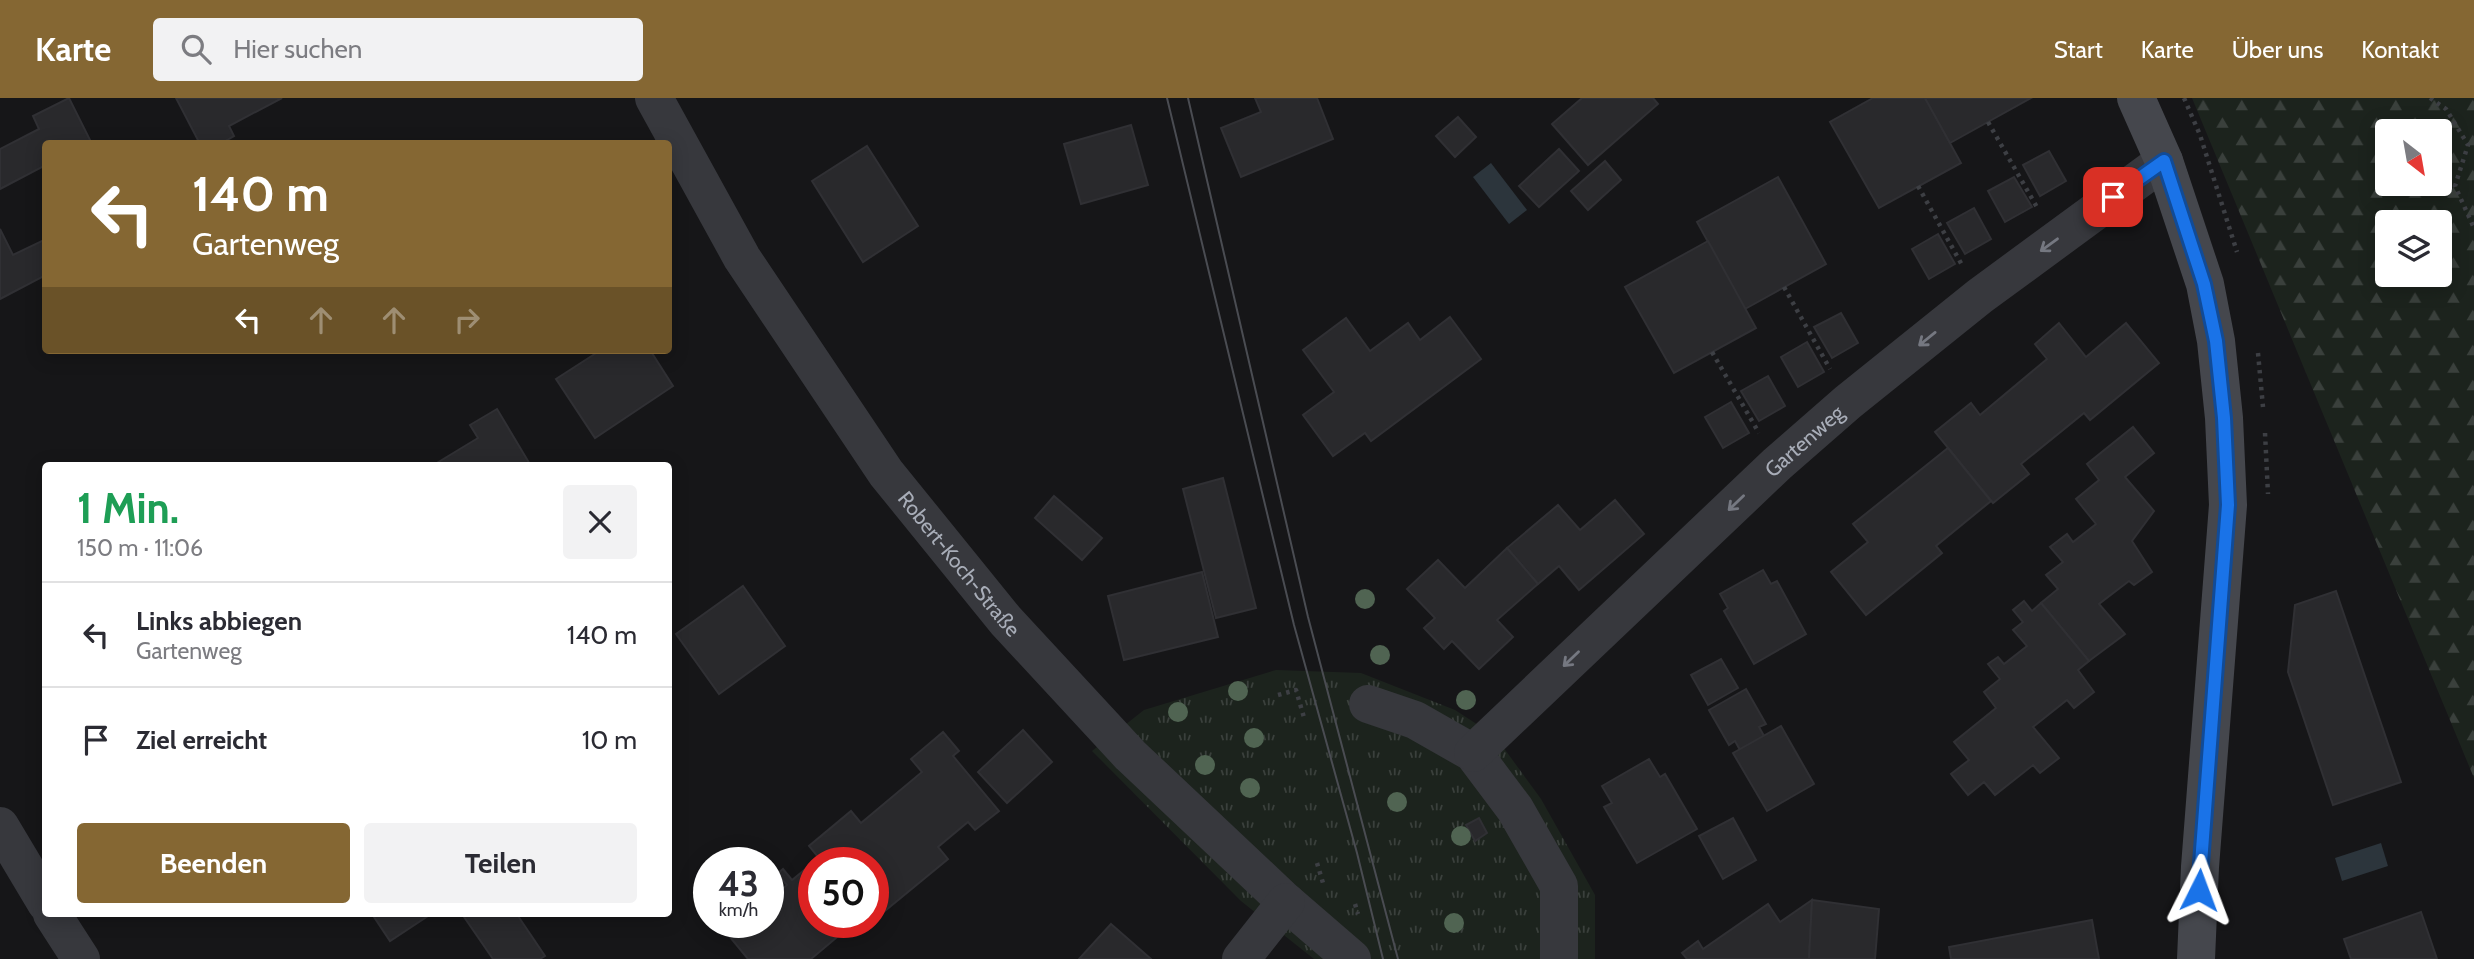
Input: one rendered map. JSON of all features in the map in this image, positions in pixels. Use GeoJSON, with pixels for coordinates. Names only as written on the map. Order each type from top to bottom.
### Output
{"type":"FeatureCollection","features":[{"type":"Feature","properties":{"kind":"main road"},"geometry":{"type":"LineString","coordinates":[[2136,98],[2164,161],[2204,284],[2216,341],[2224,418],[2228,505],[2200,867],[2196,959]]}},
{"type":"Feature","properties":{"kind":"street","name":"Robert-Koch-Straße"},"geometry":{"type":"LineString","coordinates":[[654,98],[742,258],[886,473],[1006,621],[1130,755],[1286,902],[1352,959]]}},
{"type":"Feature","properties":{"kind":"street","name":"Gartenweg"},"geometry":{"type":"LineString","coordinates":[[1473,753],[1777,464],[1848,402],[1980,296],[2164,161]]}},
{"type":"Feature","properties":{"kind":"street"},"geometry":{"type":"LineString","coordinates":[[1368,704],[1415,720],[1473,753],[1516,809],[1559,886],[1559,959]]}},
{"type":"Feature","properties":{"kind":"street"},"geometry":{"type":"LineString","coordinates":[[0,826],[42,896]]}},
{"type":"Feature","properties":{"kind":"street"},"geometry":{"type":"LineString","coordinates":[[1241,959],[1286,902]]}},
{"type":"Feature","properties":{"kind":"street"},"geometry":{"type":"LineString","coordinates":[[54,917],[82,959]]}},
{"type":"Feature","properties":{"kind":"path"},"geometry":{"type":"LineString","coordinates":[[2430,98],[2446,109],[2468,145],[2455,187],[2474,228]]}},
{"type":"Feature","properties":{"kind":"path"},"geometry":{"type":"LineString","coordinates":[[1988,122],[2056,240]]}},
{"type":"Feature","properties":{"kind":"path"},"geometry":{"type":"LineString","coordinates":[[1918,186],[1980,296]]}},
{"type":"Feature","properties":{"kind":"path"},"geometry":{"type":"LineString","coordinates":[[1784,287],[1848,402]]}},
{"type":"Feature","properties":{"kind":"path"},"geometry":{"type":"LineString","coordinates":[[1712,352],[1777,464]]}},
{"type":"Feature","properties":{"kind":"path"},"geometry":{"type":"LineString","coordinates":[[1278,695],[1296,690],[1305,721]]}},
{"type":"Feature","properties":{"kind":"green space"},"geometry":{"type":"Polygon","coordinates":[[[2192,98],[2474,98],[2474,778],[2192,98]]]}},
{"type":"Feature","properties":{"kind":"green space"},"geometry":{"type":"Polygon","coordinates":[[[1276,670],[1361,673],[1455,710],[1495,736],[1541,799],[1595,895],[1595,959],[1314,959],[1241,901],[1092,751],[1144,710],[1276,670]]]}},
{"type":"Feature","properties":{"kind":"shaded area"},"geometry":{"type":"Polygon","coordinates":[[[1491,163],[1527,210],[1509,224],[1473,177],[1491,163]]]}},
{"type":"Feature","properties":{"kind":"shaded area"},"geometry":{"type":"Polygon","coordinates":[[[2381,843],[2388,866],[2342,881],[2335,858],[2381,843]]]}},
{"type":"Feature","properties":{"kind":"building"},"geometry":{"type":"Polygon","coordinates":[[[69,98],[90,140],[42,140],[42,167],[0,189],[0,149],[39,129],[33,116],[69,98]]]}},
{"type":"Feature","properties":{"kind":"building"},"geometry":{"type":"Polygon","coordinates":[[[176,98],[282,98],[229,126],[234,136],[227,140],[198,140],[176,98]]]}},
{"type":"Feature","properties":{"kind":"building"},"geometry":{"type":"Polygon","coordinates":[[[1255,98],[1317,98],[1333,139],[1241,177],[1221,128],[1261,112],[1255,98]]]}},
{"type":"Feature","properties":{"kind":"building"},"geometry":{"type":"Polygon","coordinates":[[[1582,98],[1653,98],[1658,104],[1588,165],[1552,124],[1582,98]]]}},
{"type":"Feature","properties":{"kind":"building"},"geometry":{"type":"Polygon","coordinates":[[[1873,98],[1925,98],[1961,163],[1879,208],[1830,122],[1873,98]]]}},
{"type":"Feature","properties":{"kind":"building"},"geometry":{"type":"Polygon","coordinates":[[[1925,98],[2031,98],[1950,143],[1925,98]]]}},
{"type":"Feature","properties":{"kind":"building"},"geometry":{"type":"Polygon","coordinates":[[[1458,117],[1476,137],[1455,157],[1436,136],[1458,117]]]}},
{"type":"Feature","properties":{"kind":"building"},"geometry":{"type":"Polygon","coordinates":[[[1131,125],[1148,185],[1081,204],[1064,144],[1131,125]]]}},
{"type":"Feature","properties":{"kind":"building"},"geometry":{"type":"Polygon","coordinates":[[[867,146],[918,226],[863,262],[812,181],[867,146]]]}},
{"type":"Feature","properties":{"kind":"building"},"geometry":{"type":"Polygon","coordinates":[[[1559,149],[1579,171],[1539,207],[1519,186],[1559,149]]]}},
{"type":"Feature","properties":{"kind":"building"},"geometry":{"type":"Polygon","coordinates":[[[2049,151],[2066,181],[2040,196],[2023,165],[2049,151]]]}},
{"type":"Feature","properties":{"kind":"building"},"geometry":{"type":"Polygon","coordinates":[[[1605,161],[1621,180],[1588,210],[1571,191],[1605,161]]]}},
{"type":"Feature","properties":{"kind":"building"},"geometry":{"type":"Polygon","coordinates":[[[1778,177],[1826,264],[1745,309],[1697,222],[1778,177]]]}},
{"type":"Feature","properties":{"kind":"building"},"geometry":{"type":"Polygon","coordinates":[[[2014,177],[2032,207],[2005,222],[1988,191],[2014,177]]]}},
{"type":"Feature","properties":{"kind":"building"},"geometry":{"type":"Polygon","coordinates":[[[1974,208],[1991,239],[1965,254],[1947,223],[1974,208]]]}},
{"type":"Feature","properties":{"kind":"building"},"geometry":{"type":"Polygon","coordinates":[[[0,229],[13,255],[42,241],[42,277],[0,299],[0,229]]]}},
{"type":"Feature","properties":{"kind":"building"},"geometry":{"type":"Polygon","coordinates":[[[1938,234],[1955,264],[1929,279],[1912,249],[1938,234]]]}},
{"type":"Feature","properties":{"kind":"building"},"geometry":{"type":"Polygon","coordinates":[[[1708,241],[1756,328],[1674,373],[1625,287],[1708,241]]]}},
{"type":"Feature","properties":{"kind":"building"},"geometry":{"type":"Polygon","coordinates":[[[1841,313],[1858,343],[1832,358],[1814,327],[1841,313]]]}},
{"type":"Feature","properties":{"kind":"building"},"geometry":{"type":"Polygon","coordinates":[[[1450,317],[1481,359],[1371,441],[1365,433],[1333,456],[1303,415],[1334,392],[1303,350],[1346,318],[1370,351],[1408,323],[1420,340],[1450,317]]]}},
{"type":"Feature","properties":{"kind":"building"},"geometry":{"type":"Polygon","coordinates":[[[2059,323],[2086,357],[2126,323],[2159,363],[2090,420],[2084,413],[2021,464],[2029,474],[1993,503],[1935,432],[1971,403],[1980,415],[2047,359],[2035,344],[2059,323]]]}},
{"type":"Feature","properties":{"kind":"building"},"geometry":{"type":"Polygon","coordinates":[[[1807,342],[1824,372],[1798,387],[1781,357],[1807,342]]]}},
{"type":"Feature","properties":{"kind":"building"},"geometry":{"type":"Polygon","coordinates":[[[595,354],[653,354],[673,386],[595,438],[556,379],[595,354]]]}},
{"type":"Feature","properties":{"kind":"building"},"geometry":{"type":"Polygon","coordinates":[[[1768,376],[1785,406],[1759,421],[1741,391],[1768,376]]]}},
{"type":"Feature","properties":{"kind":"building"},"geometry":{"type":"Polygon","coordinates":[[[1731,402],[1749,433],[1723,448],[1705,417],[1731,402]]]}},
{"type":"Feature","properties":{"kind":"building"},"geometry":{"type":"Polygon","coordinates":[[[497,409],[529,462],[439,462],[478,438],[470,425],[497,409]]]}},
{"type":"Feature","properties":{"kind":"building"},"geometry":{"type":"Polygon","coordinates":[[[2133,427],[2154,453],[2125,477],[2154,511],[2132,541],[2152,572],[2134,585],[2129,581],[2099,604],[2125,634],[2089,661],[2041,603],[2058,589],[2046,575],[2063,562],[2050,547],[2067,534],[2073,542],[2096,524],[2076,499],[2099,480],[2087,464],[2133,427]]]}},
{"type":"Feature","properties":{"kind":"building"},"geometry":{"type":"Polygon","coordinates":[[[1948,448],[1991,501],[1936,546],[1942,553],[1866,615],[1831,572],[1868,542],[1853,524],[1948,448]]]}},
{"type":"Feature","properties":{"kind":"building"},"geometry":{"type":"Polygon","coordinates":[[[1223,478],[1256,608],[1216,618],[1183,489],[1223,478]]]}},
{"type":"Feature","properties":{"kind":"building"},"geometry":{"type":"Polygon","coordinates":[[[1054,496],[1102,538],[1082,560],[1035,518],[1054,496]]]}},
{"type":"Feature","properties":{"kind":"building"},"geometry":{"type":"Polygon","coordinates":[[[1615,500],[1644,534],[1579,590],[1559,566],[1538,584],[1507,548],[1558,505],[1580,530],[1615,500]]]}},
{"type":"Feature","properties":{"kind":"building"},"geometry":{"type":"Polygon","coordinates":[[[1507,548],[1538,584],[1497,620],[1513,637],[1479,669],[1452,641],[1444,649],[1424,628],[1435,618],[1407,589],[1438,560],[1465,588],[1507,548]]]}},
{"type":"Feature","properties":{"kind":"building"},"geometry":{"type":"Polygon","coordinates":[[[1763,570],[1771,584],[1777,581],[1806,634],[1754,664],[1724,611],[1728,608],[1720,594],[1763,570]]]}},
{"type":"Feature","properties":{"kind":"building"},"geometry":{"type":"Polygon","coordinates":[[[1202,572],[1218,637],[1124,660],[1108,596],[1202,572]]]}},
{"type":"Feature","properties":{"kind":"building"},"geometry":{"type":"Polygon","coordinates":[[[743,586],[785,646],[719,694],[676,634],[743,586]]]}},
{"type":"Feature","properties":{"kind":"building"},"geometry":{"type":"Polygon","coordinates":[[[2336,591],[2401,782],[2333,805],[2288,672],[2295,605],[2336,591]]]}},
{"type":"Feature","properties":{"kind":"building"},"geometry":{"type":"Polygon","coordinates":[[[2024,601],[2032,611],[2041,603],[2089,661],[2078,670],[2094,692],[2074,708],[2067,700],[2033,727],[2059,758],[2040,773],[2033,765],[1995,795],[1984,782],[1968,795],[1951,774],[1969,760],[1954,742],[1996,708],[1984,692],[2000,679],[1988,664],[1998,657],[2004,664],[2027,646],[2013,630],[2023,622],[2013,610],[2024,601]]]}},
{"type":"Feature","properties":{"kind":"building"},"geometry":{"type":"Polygon","coordinates":[[[1721,659],[1738,688],[1708,705],[1691,675],[1721,659]]]}},
{"type":"Feature","properties":{"kind":"building"},"geometry":{"type":"Polygon","coordinates":[[[1746,689],[1766,724],[1759,727],[1764,736],[1740,750],[1735,741],[1729,745],[1709,710],[1746,689]]]}},
{"type":"Feature","properties":{"kind":"building"},"geometry":{"type":"Polygon","coordinates":[[[1781,726],[1814,784],[1767,811],[1733,753],[1781,726]]]}},
{"type":"Feature","properties":{"kind":"building"},"geometry":{"type":"Polygon","coordinates":[[[1023,730],[1052,762],[1007,803],[978,772],[1023,730]]]}},
{"type":"Feature","properties":{"kind":"building"},"geometry":{"type":"Polygon","coordinates":[[[943,732],[959,751],[953,756],[999,811],[975,830],[968,822],[938,847],[948,859],[889,908],[889,847],[809,846],[851,811],[861,823],[922,772],[911,759],[943,732]]]}},
{"type":"Feature","properties":{"kind":"building"},"geometry":{"type":"Polygon","coordinates":[[[1649,759],[1660,777],[1665,774],[1697,829],[1637,863],[1604,807],[1612,803],[1602,786],[1649,759]]]}},
{"type":"Feature","properties":{"kind":"building"},"geometry":{"type":"Polygon","coordinates":[[[1479,818],[1487,833],[1475,841],[1466,825],[1479,818]]]}},
{"type":"Feature","properties":{"kind":"building"},"geometry":{"type":"Polygon","coordinates":[[[1733,818],[1756,860],[1723,879],[1699,836],[1733,818]]]}},
{"type":"Feature","properties":{"kind":"building"},"geometry":{"type":"Polygon","coordinates":[[[784,870],[792,880],[798,875],[798,938],[836,938],[811,959],[748,959],[731,938],[784,938],[784,888],[787,885],[784,882],[784,870]]]}},
{"type":"Feature","properties":{"kind":"building"},"geometry":{"type":"Polygon","coordinates":[[[1812,900],[1809,959],[1687,959],[1682,953],[1698,941],[1703,949],[1768,904],[1780,922],[1812,900]]]}},
{"type":"Feature","properties":{"kind":"building"},"geometry":{"type":"Polygon","coordinates":[[[1812,900],[1879,909],[1875,959],[1809,959],[1812,900]]]}},
{"type":"Feature","properties":{"kind":"building"},"geometry":{"type":"Polygon","coordinates":[[[2421,912],[2437,959],[2351,959],[2344,939],[2421,912]]]}},
{"type":"Feature","properties":{"kind":"building"},"geometry":{"type":"Polygon","coordinates":[[[374,917],[426,917],[390,941],[374,917]]]}},
{"type":"Feature","properties":{"kind":"building"},"geometry":{"type":"Polygon","coordinates":[[[464,917],[519,917],[545,956],[540,959],[493,959],[464,917]]]}},
{"type":"Feature","properties":{"kind":"building"},"geometry":{"type":"Polygon","coordinates":[[[2092,920],[2099,959],[1951,959],[1949,947],[2092,920]]]}},
{"type":"Feature","properties":{"kind":"building"},"geometry":{"type":"Polygon","coordinates":[[[1111,924],[1151,959],[1079,959],[1111,924]]]}},
{"type":"Feature","properties":{"kind":"tram line"},"geometry":{"type":"LineString","coordinates":[[1167,98],[1294,625],[1357,853],[1383,959]]}},
{"type":"Feature","properties":{"kind":"tram line"},"geometry":{"type":"LineString","coordinates":[[1188,98],[1308,617],[1398,959]]}},
{"type":"Feature","properties":{"kind":"route"},"geometry":{"type":"LineString","coordinates":[[2113,197],[2164,161],[2204,284],[2216,341],[2224,418],[2228,505],[2199,890]]}}]}
